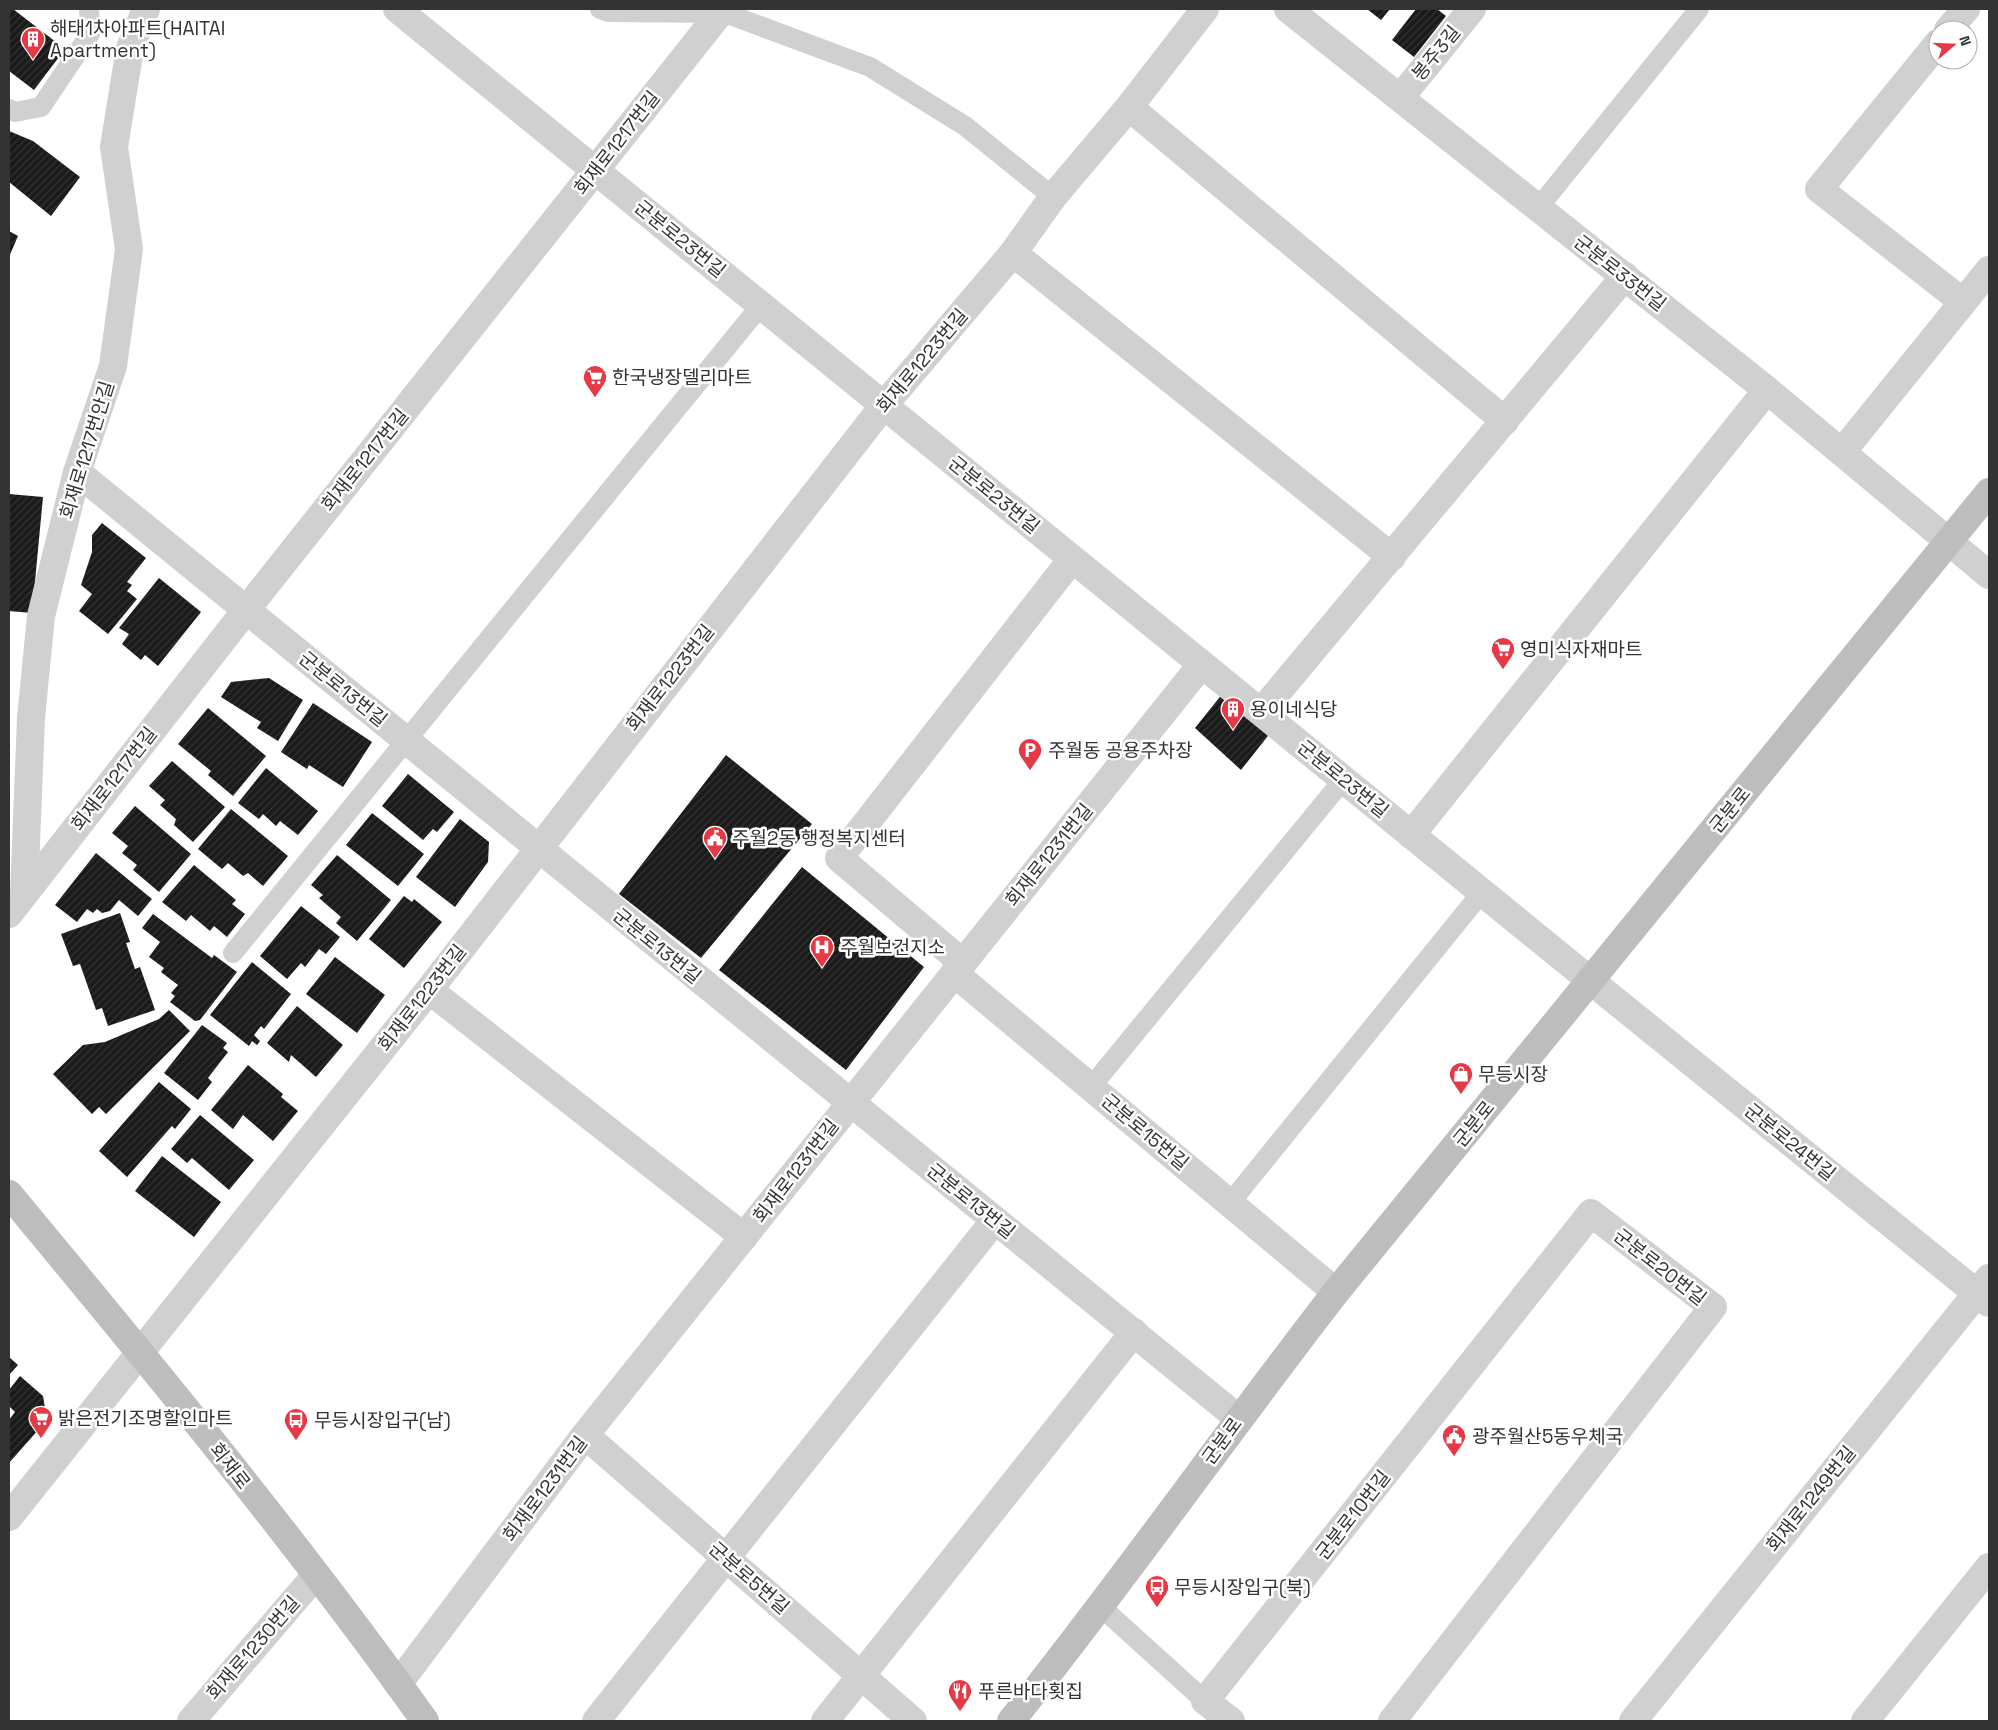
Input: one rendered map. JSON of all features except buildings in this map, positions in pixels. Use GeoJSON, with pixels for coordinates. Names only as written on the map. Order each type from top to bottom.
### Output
{"type":"FeatureCollection","features":[{"type":"Feature","properties":{"kind":"street","name":"회재로1217번안길"},"geometry":{"type":"LineString","coordinates":[[16,905],[41,616],[77,472],[113,366],[129,249],[114,147],[130,48],[146,9]]}},
{"type":"Feature","properties":{"kind":"street","name":"군분로23번길"},"geometry":{"type":"LineString","coordinates":[[397,9],[1591,981]]}},
{"type":"Feature","properties":{"kind":"street","name":"회재로1223번길"},"geometry":{"type":"LineString","coordinates":[[9,1517],[429,990],[884,405],[1013,253],[1053,197],[1129,107],[1205,9]]}},
{"type":"Feature","properties":{"kind":"street","name":"군분로33번길"},"geometry":{"type":"LineString","coordinates":[[1288,9],[1767,390],[1989,575]]}},
{"type":"Feature","properties":{"kind":"street","name":"봉주3길"},"geometry":{"type":"LineString","coordinates":[[1400,98],[1472,9]]}},
{"type":"Feature","properties":{"kind":"street"},"geometry":{"type":"LineString","coordinates":[[1957,20],[1966,9]]}},
{"type":"Feature","properties":{"kind":"street","name":"회재로1217번길"},"geometry":{"type":"LineString","coordinates":[[16,905],[246,610],[722,10]]}},
{"type":"Feature","properties":{"kind":"street"},"geometry":{"type":"LineString","coordinates":[[1928,54],[1819,188],[1963,302]]}},
{"type":"Feature","properties":{"kind":"street"},"geometry":{"type":"LineString","coordinates":[[1129,107],[1505,421]]}},
{"type":"Feature","properties":{"kind":"street"},"geometry":{"type":"LineString","coordinates":[[1013,253],[1392,557]]}},
{"type":"Feature","properties":{"kind":"street"},"geometry":{"type":"LineString","coordinates":[[1842,452],[1989,270]]}},
{"type":"Feature","properties":{"kind":"street"},"geometry":{"type":"LineString","coordinates":[[1261,712],[1625,276]]}},
{"type":"Feature","properties":{"kind":"street"},"geometry":{"type":"LineString","coordinates":[[1411,835],[1767,390]]}},
{"type":"Feature","properties":{"kind":"street","name":"군분로13번길"},"geometry":{"type":"LineString","coordinates":[[77,472],[537,849],[1238,1418]]}},
{"type":"Feature","properties":{"kind":"street","name":"군분로"},"geometry":{"type":"LineString","coordinates":[[1012,1721],[1100,1606],[1238,1418],[1336,1292],[1989,492]]}},
{"type":"Feature","properties":{"kind":"street","name":"군분로15번길"},"geometry":{"type":"LineString","coordinates":[[1072,559],[839,858],[1091,1087],[1336,1292]]}},
{"type":"Feature","properties":{"kind":"street","name":"회재로1231번길"},"geometry":{"type":"LineString","coordinates":[[398,1684],[585,1435],[1202,664]]}},
{"type":"Feature","properties":{"kind":"street","name":"군분로24번길"},"geometry":{"type":"LineString","coordinates":[[1591,981],[1985,1291]]}},
{"type":"Feature","properties":{"kind":"street"},"geometry":{"type":"LineString","coordinates":[[429,990],[744,1237]]}},
{"type":"Feature","properties":{"kind":"street","name":"회재로"},"geometry":{"type":"LineString","coordinates":[[9,1194],[141,1352],[316,1575],[425,1721]]}},
{"type":"Feature","properties":{"kind":"street","name":"군분로20번길"},"geometry":{"type":"LineString","coordinates":[[1392,1721],[1712,1308],[1591,1213],[1406,1446]]}},
{"type":"Feature","properties":{"kind":"street"},"geometry":{"type":"LineString","coordinates":[[596,1721],[995,1220]]}},
{"type":"Feature","properties":{"kind":"street","name":"회재로1249번길"},"geometry":{"type":"LineString","coordinates":[[1633,1721],[1985,1291]]}},
{"type":"Feature","properties":{"kind":"street"},"geometry":{"type":"LineString","coordinates":[[825,1721],[1134,1332]]}},
{"type":"Feature","properties":{"kind":"street","name":"군분로5번길"},"geometry":{"type":"LineString","coordinates":[[585,1435],[913,1721]]}},
{"type":"Feature","properties":{"kind":"street","name":"군분로10번길"},"geometry":{"type":"LineString","coordinates":[[1206,1701],[1406,1446]]}},
{"type":"Feature","properties":{"kind":"street"},"geometry":{"type":"LineString","coordinates":[[1865,1721],[1989,1567]]}},
{"type":"Feature","properties":{"kind":"street","name":"회재로1230번길"},"geometry":{"type":"LineString","coordinates":[[191,1721],[316,1575]]}},
{"type":"Feature","properties":{"kind":"street"},"geometry":{"type":"LineString","coordinates":[[1206,1701],[1231,1721]]}},
{"type":"Feature","properties":{"kind":"lane"},"geometry":{"type":"LineString","coordinates":[[9,109],[15,112],[41,107],[90,34],[89,9]]}},
{"type":"Feature","properties":{"kind":"lane"},"geometry":{"type":"LineString","coordinates":[[600,9],[608,12],[722,10],[870,67],[965,126],[1053,197]]}},
{"type":"Feature","properties":{"kind":"lane"},"geometry":{"type":"LineString","coordinates":[[1538,208],[1699,9]]}},
{"type":"Feature","properties":{"kind":"lane"},"geometry":{"type":"LineString","coordinates":[[233,953],[761,305]]}},
{"type":"Feature","properties":{"kind":"lane"},"geometry":{"type":"LineString","coordinates":[[1091,1087],[1343,780]]}},
{"type":"Feature","properties":{"kind":"lane"},"geometry":{"type":"LineString","coordinates":[[1230,1203],[1482,892]]}},
{"type":"Feature","properties":{"kind":"lane"},"geometry":{"type":"LineString","coordinates":[[1100,1606],[1206,1701]]}},
{"type":"Feature","properties":{"kind":"place","name":"해태1차아파트(HAITAI Apartment)"},"geometry":{"type":"Point","coordinates":[33,60]}},
{"type":"Feature","properties":{"kind":"place","name":"한국냉장델리마트"},"geometry":{"type":"Point","coordinates":[595,398]}},
{"type":"Feature","properties":{"kind":"place","name":"영미식자재마트"},"geometry":{"type":"Point","coordinates":[1503,670]}},
{"type":"Feature","properties":{"kind":"place","name":"용이네식당"},"geometry":{"type":"Point","coordinates":[1233,730]}},
{"type":"Feature","properties":{"kind":"place","name":"주월동 공용주차장"},"geometry":{"type":"Point","coordinates":[1030,771]}},
{"type":"Feature","properties":{"kind":"place","name":"주월2동 행정복지센터"},"geometry":{"type":"Point","coordinates":[715,859]}},
{"type":"Feature","properties":{"kind":"place","name":"주월보건지소"},"geometry":{"type":"Point","coordinates":[822,968]}},
{"type":"Feature","properties":{"kind":"place","name":"무등시장"},"geometry":{"type":"Point","coordinates":[1461,1095]}},
{"type":"Feature","properties":{"kind":"place","name":"밝은전기조명할인마트"},"geometry":{"type":"Point","coordinates":[41,1439]}},
{"type":"Feature","properties":{"kind":"place","name":"무등시장입구(남)"},"geometry":{"type":"Point","coordinates":[296,1441]}},
{"type":"Feature","properties":{"kind":"place","name":"광주월산5동우체국"},"geometry":{"type":"Point","coordinates":[1454,1457]}},
{"type":"Feature","properties":{"kind":"place","name":"무등시장입구(북)"},"geometry":{"type":"Point","coordinates":[1157,1608]}},
{"type":"Feature","properties":{"kind":"place","name":"푸른바다횟집"},"geometry":{"type":"Point","coordinates":[960,1712]}}]}
